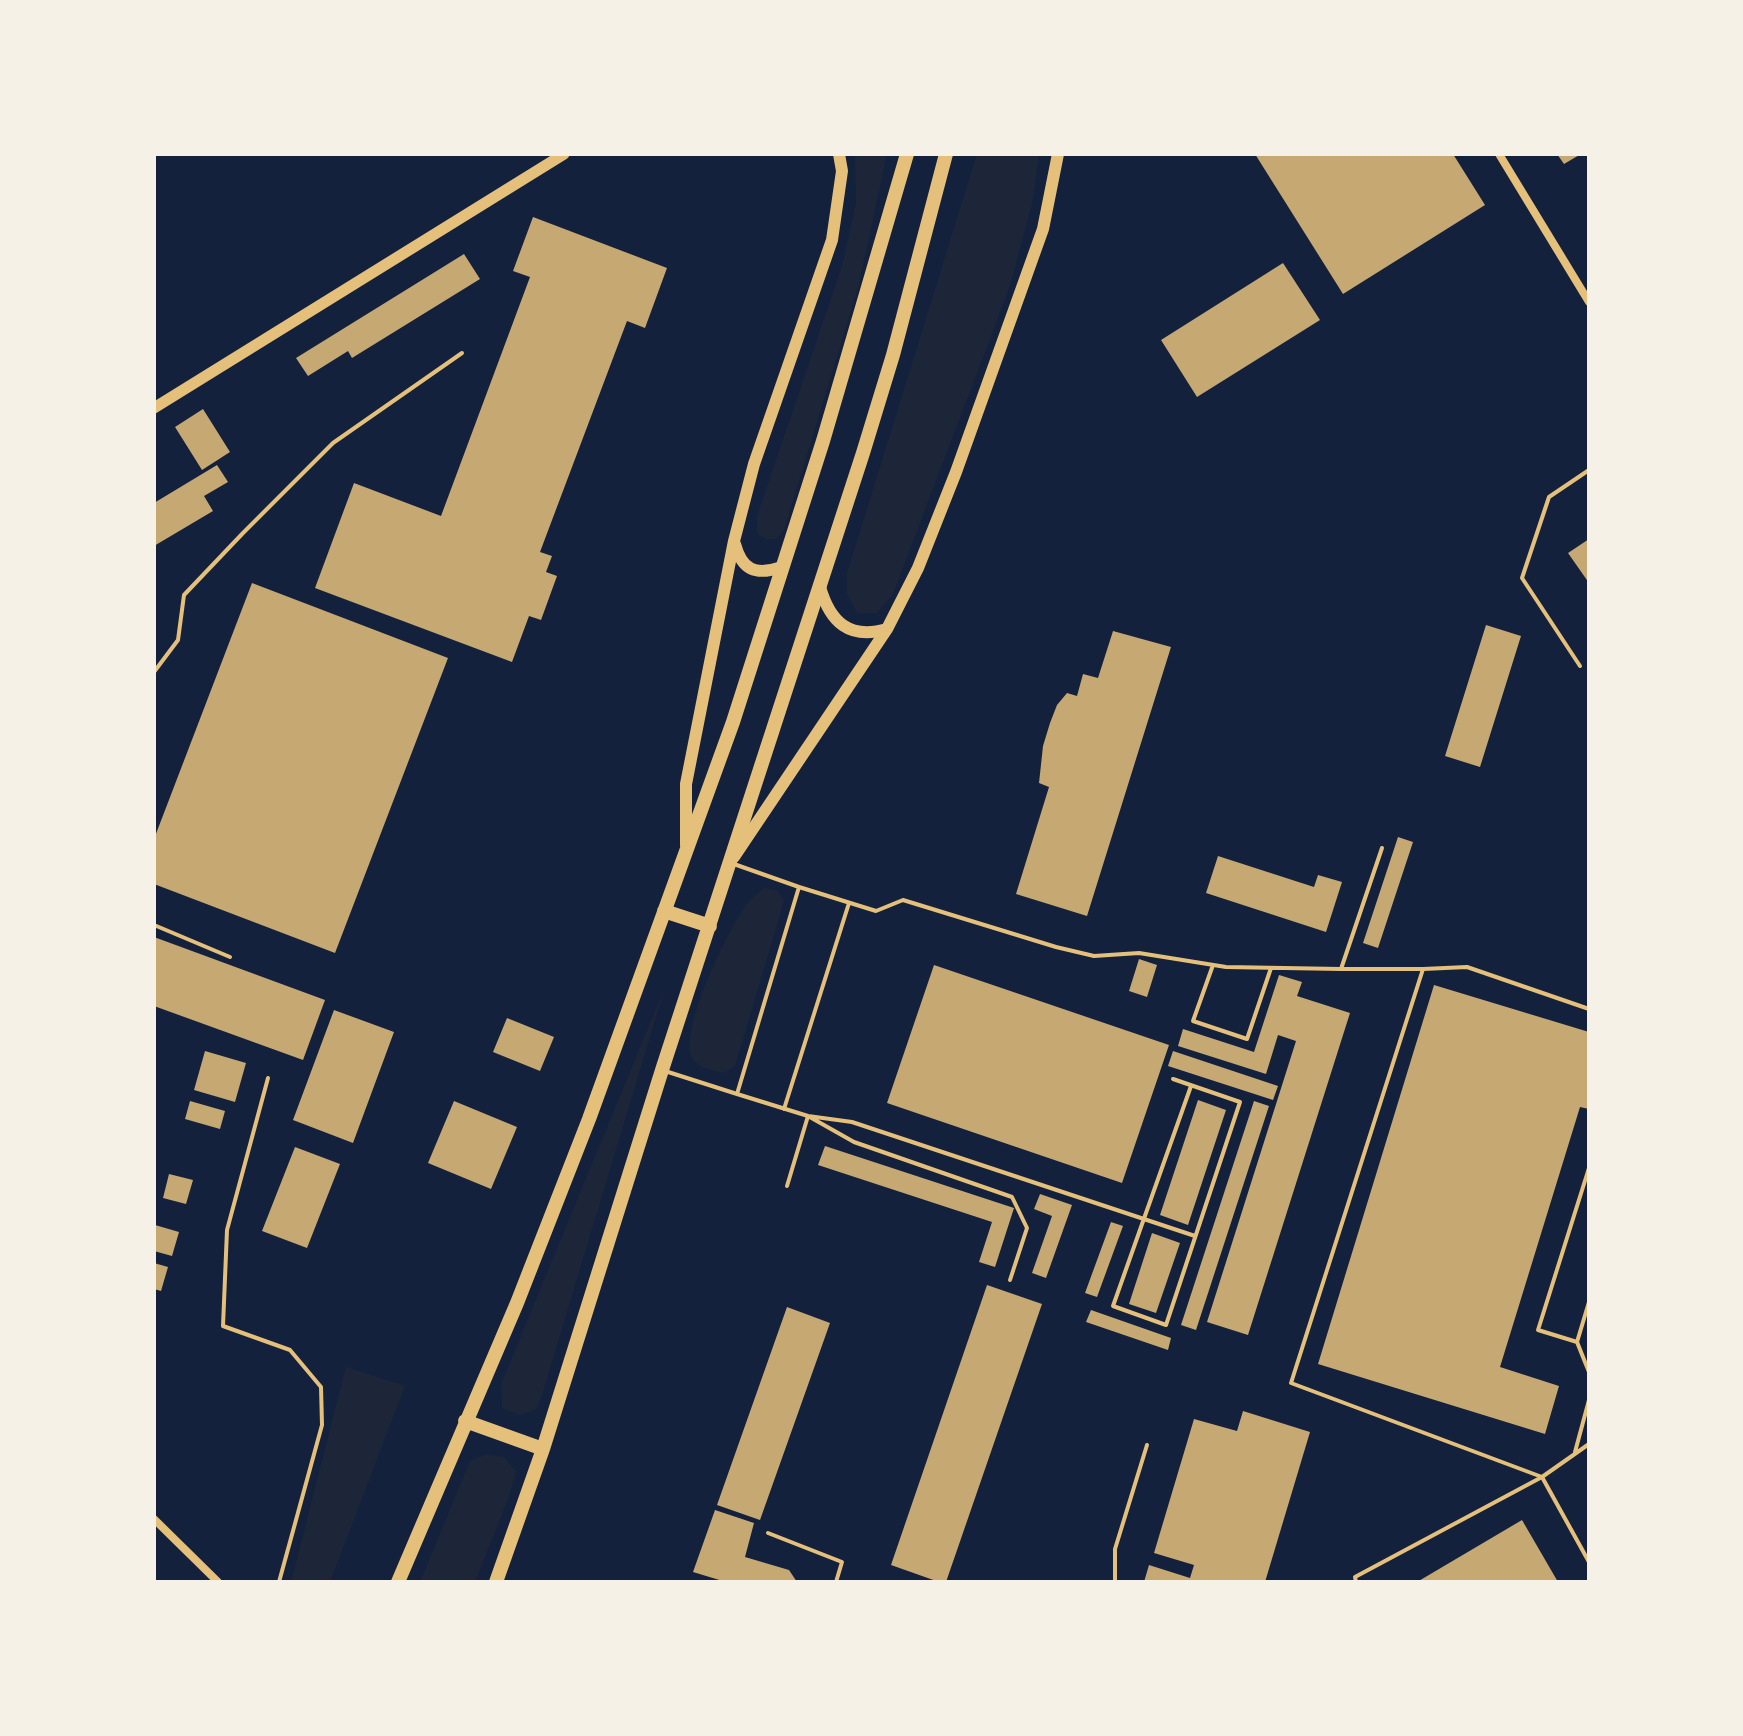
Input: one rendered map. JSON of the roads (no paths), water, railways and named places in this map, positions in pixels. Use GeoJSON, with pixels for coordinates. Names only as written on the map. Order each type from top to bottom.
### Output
{"type":"FeatureCollection","features":[{"type":"Feature","properties":{"kind":"main road"},"geometry":{"type":"LineString","coordinates":[[686,850],[686,784],[734,541],[754,464],[832,240],[842,171],[839,154]]}},
{"type":"Feature","properties":{"kind":"main road"},"geometry":{"type":"LineString","coordinates":[[398,1582],[517,1303],[594,1105],[733,722],[832,413],[907,154]]}},
{"type":"Feature","properties":{"kind":"main road"},"geometry":{"type":"LineString","coordinates":[[496,1582],[543,1449],[662,1070],[820,587],[893,355],[946,154]]}},
{"type":"Feature","properties":{"kind":"main road"},"geometry":{"type":"LineString","coordinates":[[730,863],[887,629],[918,568],[1043,229],[1058,154]]}},
{"type":"Feature","properties":{"kind":"main road"},"geometry":{"type":"LineString","coordinates":[[734,541],[739,559],[748,568],[760,572],[782,567]]}},
{"type":"Feature","properties":{"kind":"main road"},"geometry":{"type":"LineString","coordinates":[[820,587],[825,607],[835,620],[847,628],[872,633],[887,629]]}},
{"type":"Feature","properties":{"kind":"main road"},"geometry":{"type":"LineString","coordinates":[[664,911],[710,926]]}},
{"type":"Feature","properties":{"kind":"main road"},"geometry":{"type":"LineString","coordinates":[[465,1421],[543,1449]]}},
{"type":"Feature","properties":{"kind":"street"},"geometry":{"type":"LineString","coordinates":[[154,408],[564,154]]}},
{"type":"Feature","properties":{"kind":"street"},"geometry":{"type":"LineString","coordinates":[[1499,154],[1589,302]]}},
{"type":"Feature","properties":{"kind":"street"},"geometry":{"type":"LineString","coordinates":[[154,1519],[218,1582]]}},
{"type":"Feature","properties":{"kind":"lane"},"geometry":{"type":"LineString","coordinates":[[154,672],[178,640],[184,595],[243,533],[333,443],[462,353]]}},
{"type":"Feature","properties":{"kind":"lane"},"geometry":{"type":"LineString","coordinates":[[1580,666],[1522,578],[1549,497],[1589,470]]}},
{"type":"Feature","properties":{"kind":"lane"},"geometry":{"type":"LineString","coordinates":[[1341,969],[1382,848]]}},
{"type":"Feature","properties":{"kind":"lane"},"geometry":{"type":"LineString","coordinates":[[730,863],[876,911],[903,900],[1094,956],[1139,953],[1213,965],[1271,968],[1467,967],[1589,1009]]}},
{"type":"Feature","properties":{"kind":"lane"},"geometry":{"type":"LineString","coordinates":[[737,1094],[799,887]]}},
{"type":"Feature","properties":{"kind":"lane"},"geometry":{"type":"LineString","coordinates":[[784,1109],[849,903]]}},
{"type":"Feature","properties":{"kind":"lane"},"geometry":{"type":"LineString","coordinates":[[154,925],[230,957]]}},
{"type":"Feature","properties":{"kind":"lane"},"geometry":{"type":"LineString","coordinates":[[1213,965],[1193,1021],[1247,1039],[1271,968]]}},
{"type":"Feature","properties":{"kind":"lane"},"geometry":{"type":"LineString","coordinates":[[1423,969],[1291,1383],[1542,1477],[1589,1562]]}},
{"type":"Feature","properties":{"kind":"lane"},"geometry":{"type":"LineString","coordinates":[[662,1070],[808,1116],[852,1122],[1195,1236]]}},
{"type":"Feature","properties":{"kind":"lane"},"geometry":{"type":"LineString","coordinates":[[268,1078],[227,1230],[223,1326],[290,1350],[321,1387],[322,1425],[279,1582]]}},
{"type":"Feature","properties":{"kind":"lane"},"geometry":{"type":"LineString","coordinates":[[1173,1079],[1240,1102],[1166,1325],[1113,1306],[1191,1086]]}},
{"type":"Feature","properties":{"kind":"lane"},"geometry":{"type":"LineString","coordinates":[[787,1186],[808,1116]]}},
{"type":"Feature","properties":{"kind":"lane"},"geometry":{"type":"LineString","coordinates":[[808,1116],[854,1142],[1012,1197],[1027,1228],[1010,1280]]}},
{"type":"Feature","properties":{"kind":"lane"},"geometry":{"type":"LineString","coordinates":[[1577,1342],[1538,1330],[1589,1168]]}},
{"type":"Feature","properties":{"kind":"lane"},"geometry":{"type":"LineString","coordinates":[[1589,1302],[1577,1342],[1589,1372]]}},
{"type":"Feature","properties":{"kind":"lane"},"geometry":{"type":"LineString","coordinates":[[1574,1454],[1589,1400]]}},
{"type":"Feature","properties":{"kind":"lane"},"geometry":{"type":"LineString","coordinates":[[1356,1582],[1355,1577],[1542,1477],[1589,1444]]}},
{"type":"Feature","properties":{"kind":"lane"},"geometry":{"type":"LineString","coordinates":[[1115,1582],[1115,1549],[1147,1445]]}},
{"type":"Feature","properties":{"kind":"lane"},"geometry":{"type":"LineString","coordinates":[[768,1533],[842,1562],[836,1582]]}}]}
